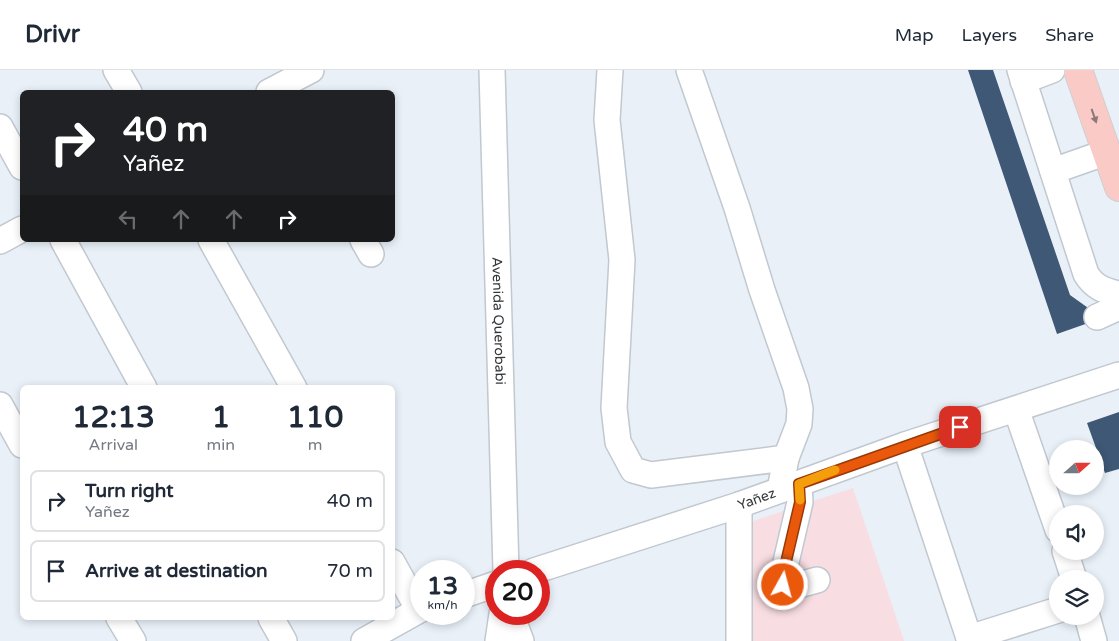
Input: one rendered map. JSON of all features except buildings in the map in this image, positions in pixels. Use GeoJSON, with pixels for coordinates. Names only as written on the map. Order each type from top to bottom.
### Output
{"type":"FeatureCollection","features":[{"type":"Feature","properties":{"kind":"main road"},"geometry":{"type":"LineString","coordinates":[[1078,70],[1119,188]]}},
{"type":"Feature","properties":{"kind":"street"},"geometry":{"type":"LineString","coordinates":[[116,70],[128,90]]}},
{"type":"Feature","properties":{"kind":"street"},"geometry":{"type":"LineString","coordinates":[[274,86],[311,70]]}},
{"type":"Feature","properties":{"kind":"street","name":"Avenida Querobabi"},"geometry":{"type":"LineString","coordinates":[[492,70],[506,560]]}},
{"type":"Feature","properties":{"kind":"street"},"geometry":{"type":"LineString","coordinates":[[610,70],[607,120],[622,260],[614,408],[618,442],[633,470],[651,475],[786,458]]}},
{"type":"Feature","properties":{"kind":"street"},"geometry":{"type":"LineString","coordinates":[[689,70],[796,388],[800,409],[799,424],[786,458],[789,487],[800,502],[782,579],[783,585],[788,588],[817,580]]}},
{"type":"Feature","properties":{"kind":"street"},"geometry":{"type":"LineString","coordinates":[[1052,70],[1022,75],[1086,274],[1092,283],[1101,289],[1119,294]]}},
{"type":"Feature","properties":{"kind":"street"},"geometry":{"type":"LineString","coordinates":[[0,127],[20,163]]}},
{"type":"Feature","properties":{"kind":"street"},"geometry":{"type":"LineString","coordinates":[[1054,171],[1106,152]]}},
{"type":"Feature","properties":{"kind":"street"},"geometry":{"type":"LineString","coordinates":[[0,241],[20,230]]}},
{"type":"Feature","properties":{"kind":"street"},"geometry":{"type":"LineString","coordinates":[[64,242],[142,385]]}},
{"type":"Feature","properties":{"kind":"street"},"geometry":{"type":"LineString","coordinates":[[212,242],[292,385]]}},
{"type":"Feature","properties":{"kind":"street"},"geometry":{"type":"LineString","coordinates":[[1097,317],[1119,308]]}},
{"type":"Feature","properties":{"kind":"street","name":"Yañez"},"geometry":{"type":"LineString","coordinates":[[550,566],[739,505],[905,445],[1119,375]]}},
{"type":"Feature","properties":{"kind":"street"},"geometry":{"type":"LineString","coordinates":[[0,404],[20,441]]}},
{"type":"Feature","properties":{"kind":"street"},"geometry":{"type":"LineString","coordinates":[[1016,409],[1049,505]]}},
{"type":"Feature","properties":{"kind":"street"},"geometry":{"type":"LineString","coordinates":[[905,445],[969,639],[1049,613]]}},
{"type":"Feature","properties":{"kind":"street"},"geometry":{"type":"LineString","coordinates":[[739,505],[739,641]]}},
{"type":"Feature","properties":{"kind":"street"},"geometry":{"type":"LineString","coordinates":[[395,567],[410,592]]}},
{"type":"Feature","properties":{"kind":"street"},"geometry":{"type":"LineString","coordinates":[[364,641],[410,615]]}},
{"type":"Feature","properties":{"kind":"street"},"geometry":{"type":"LineString","coordinates":[[120,620],[132,641]]}},
{"type":"Feature","properties":{"kind":"street"},"geometry":{"type":"LineString","coordinates":[[272,620],[284,641]]}},
{"type":"Feature","properties":{"kind":"street"},"geometry":{"type":"LineString","coordinates":[[498,641],[500,625]]}},
{"type":"Feature","properties":{"kind":"street"},"geometry":{"type":"LineString","coordinates":[[515,625],[522,641]]}},
{"type":"Feature","properties":{"kind":"street"},"geometry":{"type":"LineString","coordinates":[[1089,625],[1094,641]]}},
{"type":"Feature","properties":{"kind":"shaded area"},"geometry":{"type":"Polygon","coordinates":[[[853,488],[904,641],[753,641],[747,523],[853,488]]]}},
{"type":"Feature","properties":{"kind":"slow traffic"},"geometry":{"type":"LineString","coordinates":[[800,500],[799,484],[835,470]]}},
{"type":"Feature","properties":{"kind":"route"},"geometry":{"type":"LineString","coordinates":[[783,585],[782,579],[800,502],[799,484],[960,427]]}}]}
